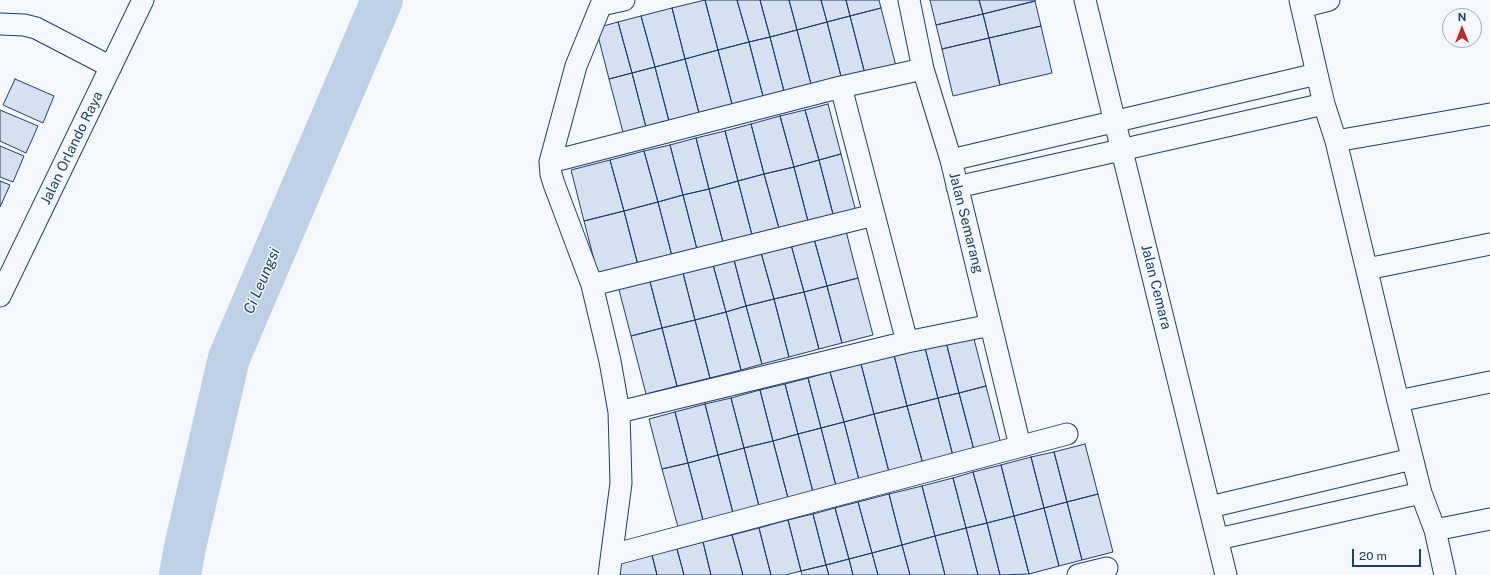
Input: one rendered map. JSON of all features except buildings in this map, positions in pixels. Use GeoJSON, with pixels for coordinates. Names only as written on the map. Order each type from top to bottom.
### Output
{"type":"FeatureCollection","features":[{"type":"Feature","properties":{"kind":"street","name":"Jalan Orlando Raya"},"geometry":{"type":"LineString","coordinates":[[0,296],[144,0]]}},
{"type":"Feature","properties":{"kind":"street"},"geometry":{"type":"LineString","coordinates":[[624,0],[602,2],[576,66],[550,162],[554,184],[592,285],[610,361],[619,412],[621,483],[610,565],[1020,446],[1067,434]]}},
{"type":"Feature","properties":{"kind":"street","name":"Jalan Semarang"},"geometry":{"type":"LineString","coordinates":[[909,0],[923,69],[951,160],[1020,446]]}},
{"type":"Feature","properties":{"kind":"street","name":"Jalan Cemara"},"geometry":{"type":"LineString","coordinates":[[1085,0],[1226,575]]}},
{"type":"Feature","properties":{"kind":"street"},"geometry":{"type":"LineString","coordinates":[[1329,0],[1301,4],[1324,104],[1336,141],[1412,459],[1421,493],[1435,530],[1445,575]]}},
{"type":"Feature","properties":{"kind":"street"},"geometry":{"type":"LineString","coordinates":[[0,24],[24,25],[36,28],[111,67]]}},
{"type":"Feature","properties":{"kind":"street"},"geometry":{"type":"LineString","coordinates":[[550,162],[842,87],[923,69]]}},
{"type":"Feature","properties":{"kind":"street"},"geometry":{"type":"LineString","coordinates":[[951,160],[1317,74]]}},
{"type":"Feature","properties":{"kind":"street"},"geometry":{"type":"LineString","coordinates":[[842,87],[907,342]]}},
{"type":"Feature","properties":{"kind":"street"},"geometry":{"type":"LineString","coordinates":[[957,187],[1324,104]]}},
{"type":"Feature","properties":{"kind":"street"},"geometry":{"type":"LineString","coordinates":[[1336,141],[1490,114]]}},
{"type":"Feature","properties":{"kind":"street"},"geometry":{"type":"LineString","coordinates":[[592,285],[874,215]]}},
{"type":"Feature","properties":{"kind":"street"},"geometry":{"type":"LineString","coordinates":[[1367,269],[1490,244]]}},
{"type":"Feature","properties":{"kind":"street"},"geometry":{"type":"LineString","coordinates":[[619,412],[907,342],[991,325]]}},
{"type":"Feature","properties":{"kind":"street"},"geometry":{"type":"LineString","coordinates":[[1398,401],[1490,382]]}},
{"type":"Feature","properties":{"kind":"street"},"geometry":{"type":"LineString","coordinates":[[1210,507],[1412,459]]}},
{"type":"Feature","properties":{"kind":"street"},"geometry":{"type":"LineString","coordinates":[[1218,539],[1421,493]]}},
{"type":"Feature","properties":{"kind":"street"},"geometry":{"type":"LineString","coordinates":[[1435,530],[1490,519]]}},
{"type":"Feature","properties":{"kind":"street"},"geometry":{"type":"LineString","coordinates":[[1078,575],[1107,568]]}},
{"type":"Feature","properties":{"kind":"waterway","name":"Ci Leungsi"},"geometry":{"type":"LineString","coordinates":[[180,575],[185,547],[229,358],[382,0]]}}]}
